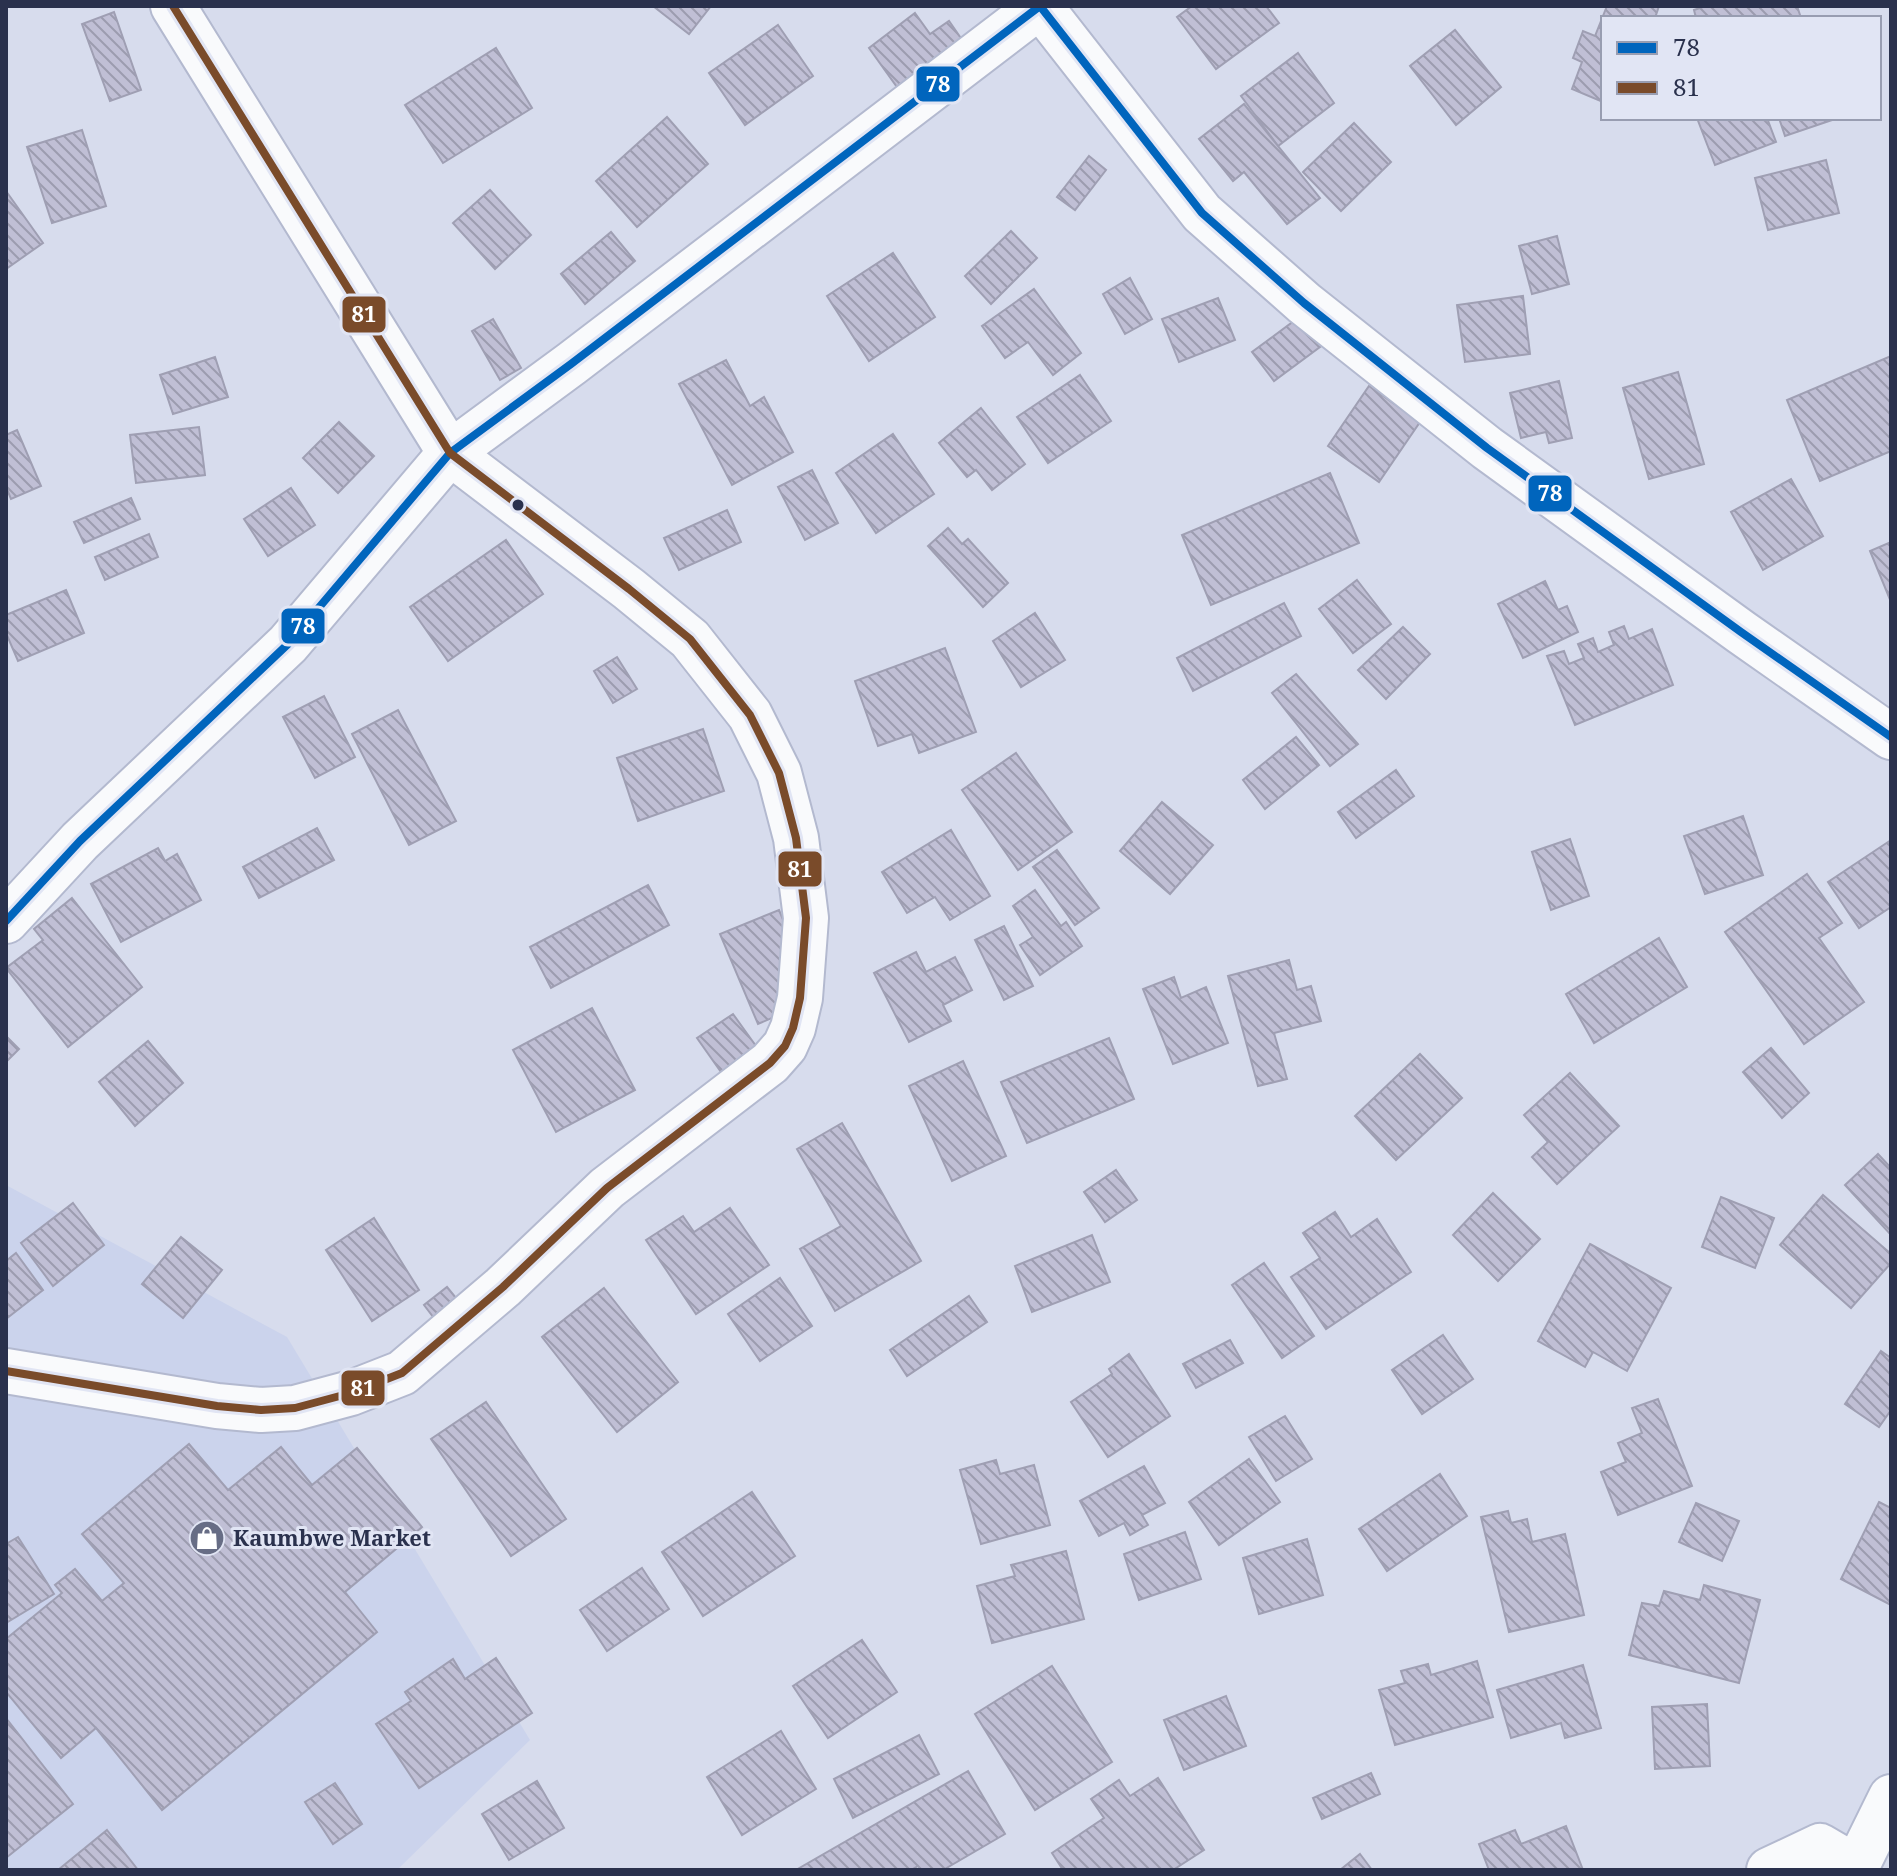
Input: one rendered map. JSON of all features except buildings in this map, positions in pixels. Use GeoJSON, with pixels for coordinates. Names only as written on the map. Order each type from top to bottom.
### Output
{"type":"FeatureCollection","features":[{"type":"Feature","properties":{"kind":"street"},"geometry":{"type":"LineString","coordinates":[[6,1371],[217,1406],[261,1410],[309,1404],[351,1393],[402,1373],[503,1287],[607,1188],[770,1063],[785,1046],[800,998],[806,918],[796,838],[779,773],[750,715],[690,639],[450,453],[173,6]]}},
{"type":"Feature","properties":{"kind":"street"},"geometry":{"type":"LineString","coordinates":[[6,921],[80,841],[288,644],[450,453],[1040,6],[1202,213],[1304,303],[1487,448],[1891,737]]}},
{"type":"Feature","properties":{"kind":"street"},"geometry":{"type":"LineString","coordinates":[[1769,1870],[1820,1846],[1855,1868],[1891,1797]]}},
{"type":"Feature","properties":{"kind":"shaded area","name":"Kaumbwe Market"},"geometry":{"type":"Polygon","coordinates":[[[6,1185],[287,1337],[530,1740],[397,1870],[6,1870],[6,1185]]]}},
{"type":"Feature","properties":{"kind":"transit line","name":"81"},"geometry":{"type":"LineString","coordinates":[[6,1371],[217,1406],[261,1410],[295,1408],[351,1393],[402,1373],[503,1287],[607,1188],[770,1063],[785,1046],[800,998],[806,918],[796,838],[779,773],[750,715],[690,639],[450,453],[173,6]]}},
{"type":"Feature","properties":{"kind":"transit line","name":"78"},"geometry":{"type":"LineString","coordinates":[[6,921],[80,841],[288,644],[450,453],[1040,6],[1202,213],[1304,303],[1487,448],[1891,737]]}},
{"type":"Feature","properties":{"kind":"place","name":"Kaumbwe Market"},"geometry":{"type":"Point","coordinates":[207,1538]}}]}
